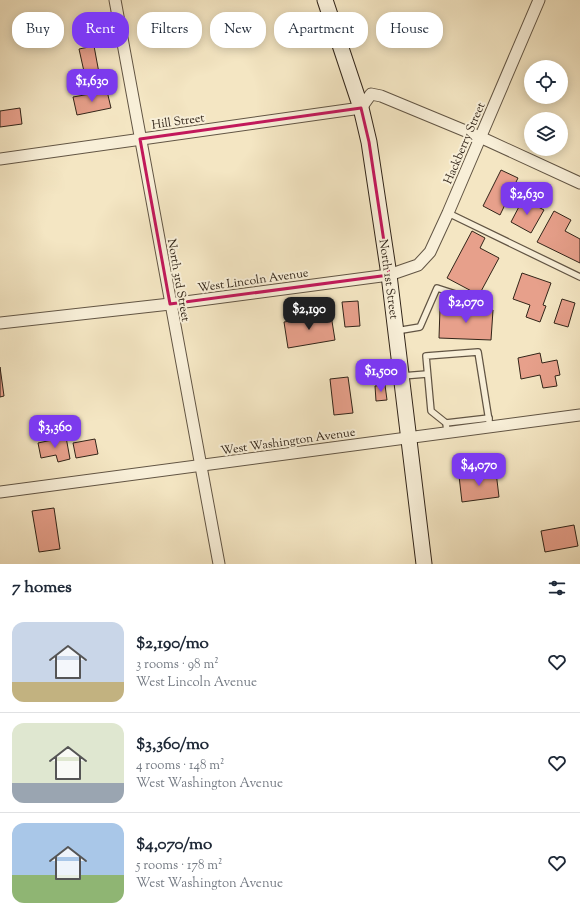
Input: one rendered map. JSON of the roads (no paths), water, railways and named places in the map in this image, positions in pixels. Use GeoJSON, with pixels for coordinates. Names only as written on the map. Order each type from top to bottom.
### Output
{"type":"FeatureCollection","features":[{"type":"Feature","properties":{"kind":"main road","name":"North 1st Street"},"geometry":{"type":"LineString","coordinates":[[325,0],[361,108],[369,142],[389,275],[424,564]]}},
{"type":"Feature","properties":{"kind":"street","name":"North 3rd Street"},"geometry":{"type":"LineString","coordinates":[[115,0],[219,564]]}},
{"type":"Feature","properties":{"kind":"street","name":"Hackberry Street"},"geometry":{"type":"LineString","coordinates":[[389,275],[418,266],[430,252],[539,0]]}},
{"type":"Feature","properties":{"kind":"street"},"geometry":{"type":"LineString","coordinates":[[361,108],[371,94],[381,96],[580,183]]}},
{"type":"Feature","properties":{"kind":"street","name":"Hill Street"},"geometry":{"type":"LineString","coordinates":[[0,159],[361,108]]}},
{"type":"Feature","properties":{"kind":"street","name":"West Lincoln Avenue"},"geometry":{"type":"LineString","coordinates":[[0,323],[170,304],[389,275]]}},
{"type":"Feature","properties":{"kind":"street","name":"West Washington Avenue"},"geometry":{"type":"LineString","coordinates":[[0,492],[408,437],[446,428],[489,422],[580,415]]}},
{"type":"Feature","properties":{"kind":"lane"},"geometry":{"type":"LineString","coordinates":[[448,213],[580,277]]}},
{"type":"Feature","properties":{"kind":"lane"},"geometry":{"type":"LineString","coordinates":[[396,331],[420,328],[437,288],[468,298]]}},
{"type":"Feature","properties":{"kind":"lane"},"geometry":{"type":"LineString","coordinates":[[446,428],[431,412],[426,356],[478,352],[489,422]]}},
{"type":"Feature","properties":{"kind":"lane"},"geometry":{"type":"LineString","coordinates":[[401,376],[427,374]]}}]}
